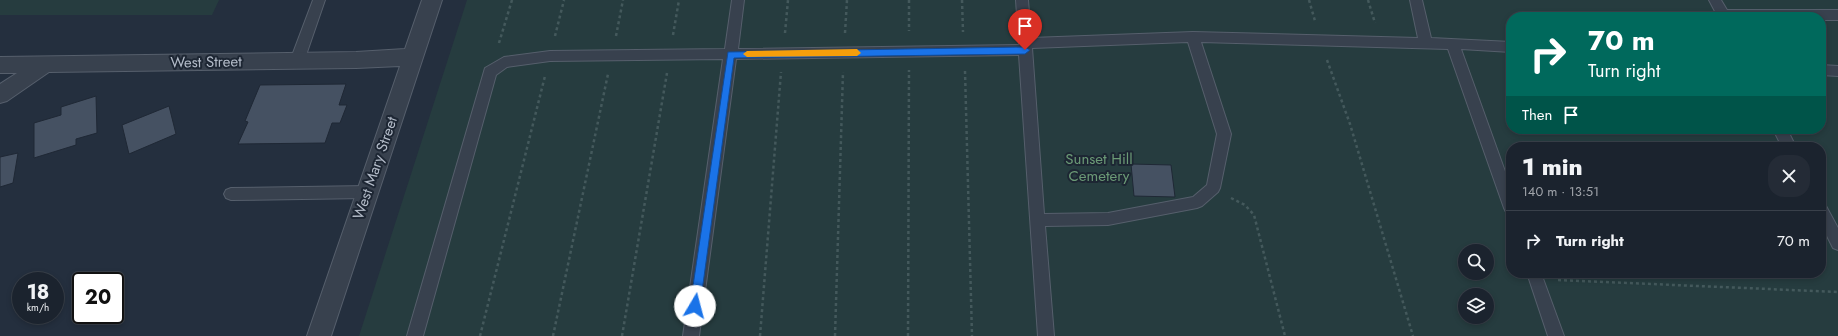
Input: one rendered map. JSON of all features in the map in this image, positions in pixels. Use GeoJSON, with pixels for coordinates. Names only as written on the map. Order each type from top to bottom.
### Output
{"type":"FeatureCollection","features":[{"type":"Feature","properties":{"kind":"street","name":"West Mary Street"},"geometry":{"type":"LineString","coordinates":[[319,336],[432,0]]}},
{"type":"Feature","properties":{"kind":"street","name":"West Street"},"geometry":{"type":"LineString","coordinates":[[0,66],[297,61],[412,57]]}},
{"type":"Feature","properties":{"kind":"street"},"geometry":{"type":"LineString","coordinates":[[0,95],[43,66]]}},
{"type":"Feature","properties":{"kind":"lane"},"geometry":{"type":"LineString","coordinates":[[297,61],[319,0]]}},
{"type":"Feature","properties":{"kind":"lane"},"geometry":{"type":"LineString","coordinates":[[691,336],[738,0]]}},
{"type":"Feature","properties":{"kind":"lane"},"geometry":{"type":"LineString","coordinates":[[1022,0],[1046,336]]}},
{"type":"Feature","properties":{"kind":"lane"},"geometry":{"type":"LineString","coordinates":[[1416,0],[1426,43]]}},
{"type":"Feature","properties":{"kind":"lane"},"geometry":{"type":"LineString","coordinates":[[1715,0],[1722,12]]}},
{"type":"Feature","properties":{"kind":"lane"},"geometry":{"type":"LineString","coordinates":[[1826,15],[1838,15]]}},
{"type":"Feature","properties":{"kind":"lane"},"geometry":{"type":"LineString","coordinates":[[415,336],[490,72],[504,62],[550,56],[964,52],[1193,37],[1506,46]]}},
{"type":"Feature","properties":{"kind":"lane"},"geometry":{"type":"LineString","coordinates":[[1037,220],[1108,219],[1197,202],[1213,188],[1224,134],[1193,37]]}},
{"type":"Feature","properties":{"kind":"lane"},"geometry":{"type":"LineString","coordinates":[[1453,44],[1506,194]]}},
{"type":"Feature","properties":{"kind":"lane"},"geometry":{"type":"LineString","coordinates":[[1826,70],[1838,71]]}},
{"type":"Feature","properties":{"kind":"lane"},"geometry":{"type":"LineString","coordinates":[[231,194],[367,192]]}},
{"type":"Feature","properties":{"kind":"lane"},"geometry":{"type":"LineString","coordinates":[[1826,220],[1838,243]]}},
{"type":"Feature","properties":{"kind":"lane"},"geometry":{"type":"LineString","coordinates":[[1536,278],[1556,336]]}},
{"type":"Feature","properties":{"kind":"path"},"geometry":{"type":"LineString","coordinates":[[490,72],[512,0]]}},
{"type":"Feature","properties":{"kind":"path"},"geometry":{"type":"LineString","coordinates":[[480,336],[564,0]]}},
{"type":"Feature","properties":{"kind":"path"},"geometry":{"type":"LineString","coordinates":[[553,336],[623,0]]}},
{"type":"Feature","properties":{"kind":"path"},"geometry":{"type":"LineString","coordinates":[[622,336],[679,0]]}},
{"type":"Feature","properties":{"kind":"path"},"geometry":{"type":"LineString","coordinates":[[760,336],[782,54],[788,0]]}},
{"type":"Feature","properties":{"kind":"path"},"geometry":{"type":"LineString","coordinates":[[835,336],[847,0]]}},
{"type":"Feature","properties":{"kind":"path"},"geometry":{"type":"LineString","coordinates":[[908,336],[909,0]]}},
{"type":"Feature","properties":{"kind":"path"},"geometry":{"type":"LineString","coordinates":[[962,0],[972,336]]}},
{"type":"Feature","properties":{"kind":"path"},"geometry":{"type":"LineString","coordinates":[[1309,0],[1320,40],[1350,124],[1413,336]]}},
{"type":"Feature","properties":{"kind":"path"},"geometry":{"type":"LineString","coordinates":[[1213,188],[1245,205],[1254,215],[1285,336]]}},
{"type":"Feature","properties":{"kind":"path"},"geometry":{"type":"LineString","coordinates":[[1573,278],[1838,292]]}},
{"type":"Feature","properties":{"kind":"green space"},"geometry":{"type":"Polygon","coordinates":[[[0,0],[219,0],[212,15],[0,15],[0,0]]]}},
{"type":"Feature","properties":{"kind":"green space","name":"Sunset Hill Cemetery"},"geometry":{"type":"Polygon","coordinates":[[[467,0],[1838,0],[1838,336],[359,336],[467,0]]]}},
{"type":"Feature","properties":{"kind":"building"},"geometry":{"type":"Polygon","coordinates":[[[346,84],[339,105],[347,105],[340,123],[332,123],[325,143],[238,144],[248,122],[245,121],[260,85],[346,84]]]}},
{"type":"Feature","properties":{"kind":"building"},"geometry":{"type":"Polygon","coordinates":[[[96,96],[97,133],[76,139],[76,145],[34,158],[34,123],[61,115],[61,107],[96,96]]]}},
{"type":"Feature","properties":{"kind":"building"},"geometry":{"type":"Polygon","coordinates":[[[169,106],[176,134],[129,154],[122,125],[169,106]]]}},
{"type":"Feature","properties":{"kind":"building"},"geometry":{"type":"Polygon","coordinates":[[[18,153],[13,183],[0,187],[0,157],[18,153]]]}},
{"type":"Feature","properties":{"kind":"building"},"geometry":{"type":"Polygon","coordinates":[[[1131,164],[1171,165],[1175,197],[1134,196],[1131,164]]]}},
{"type":"Feature","properties":{"kind":"slow traffic"},"geometry":{"type":"LineString","coordinates":[[747,54],[857,53]]}},
{"type":"Feature","properties":{"kind":"route"},"geometry":{"type":"LineString","coordinates":[[695,306],[731,54],[1025,50]]}}]}
